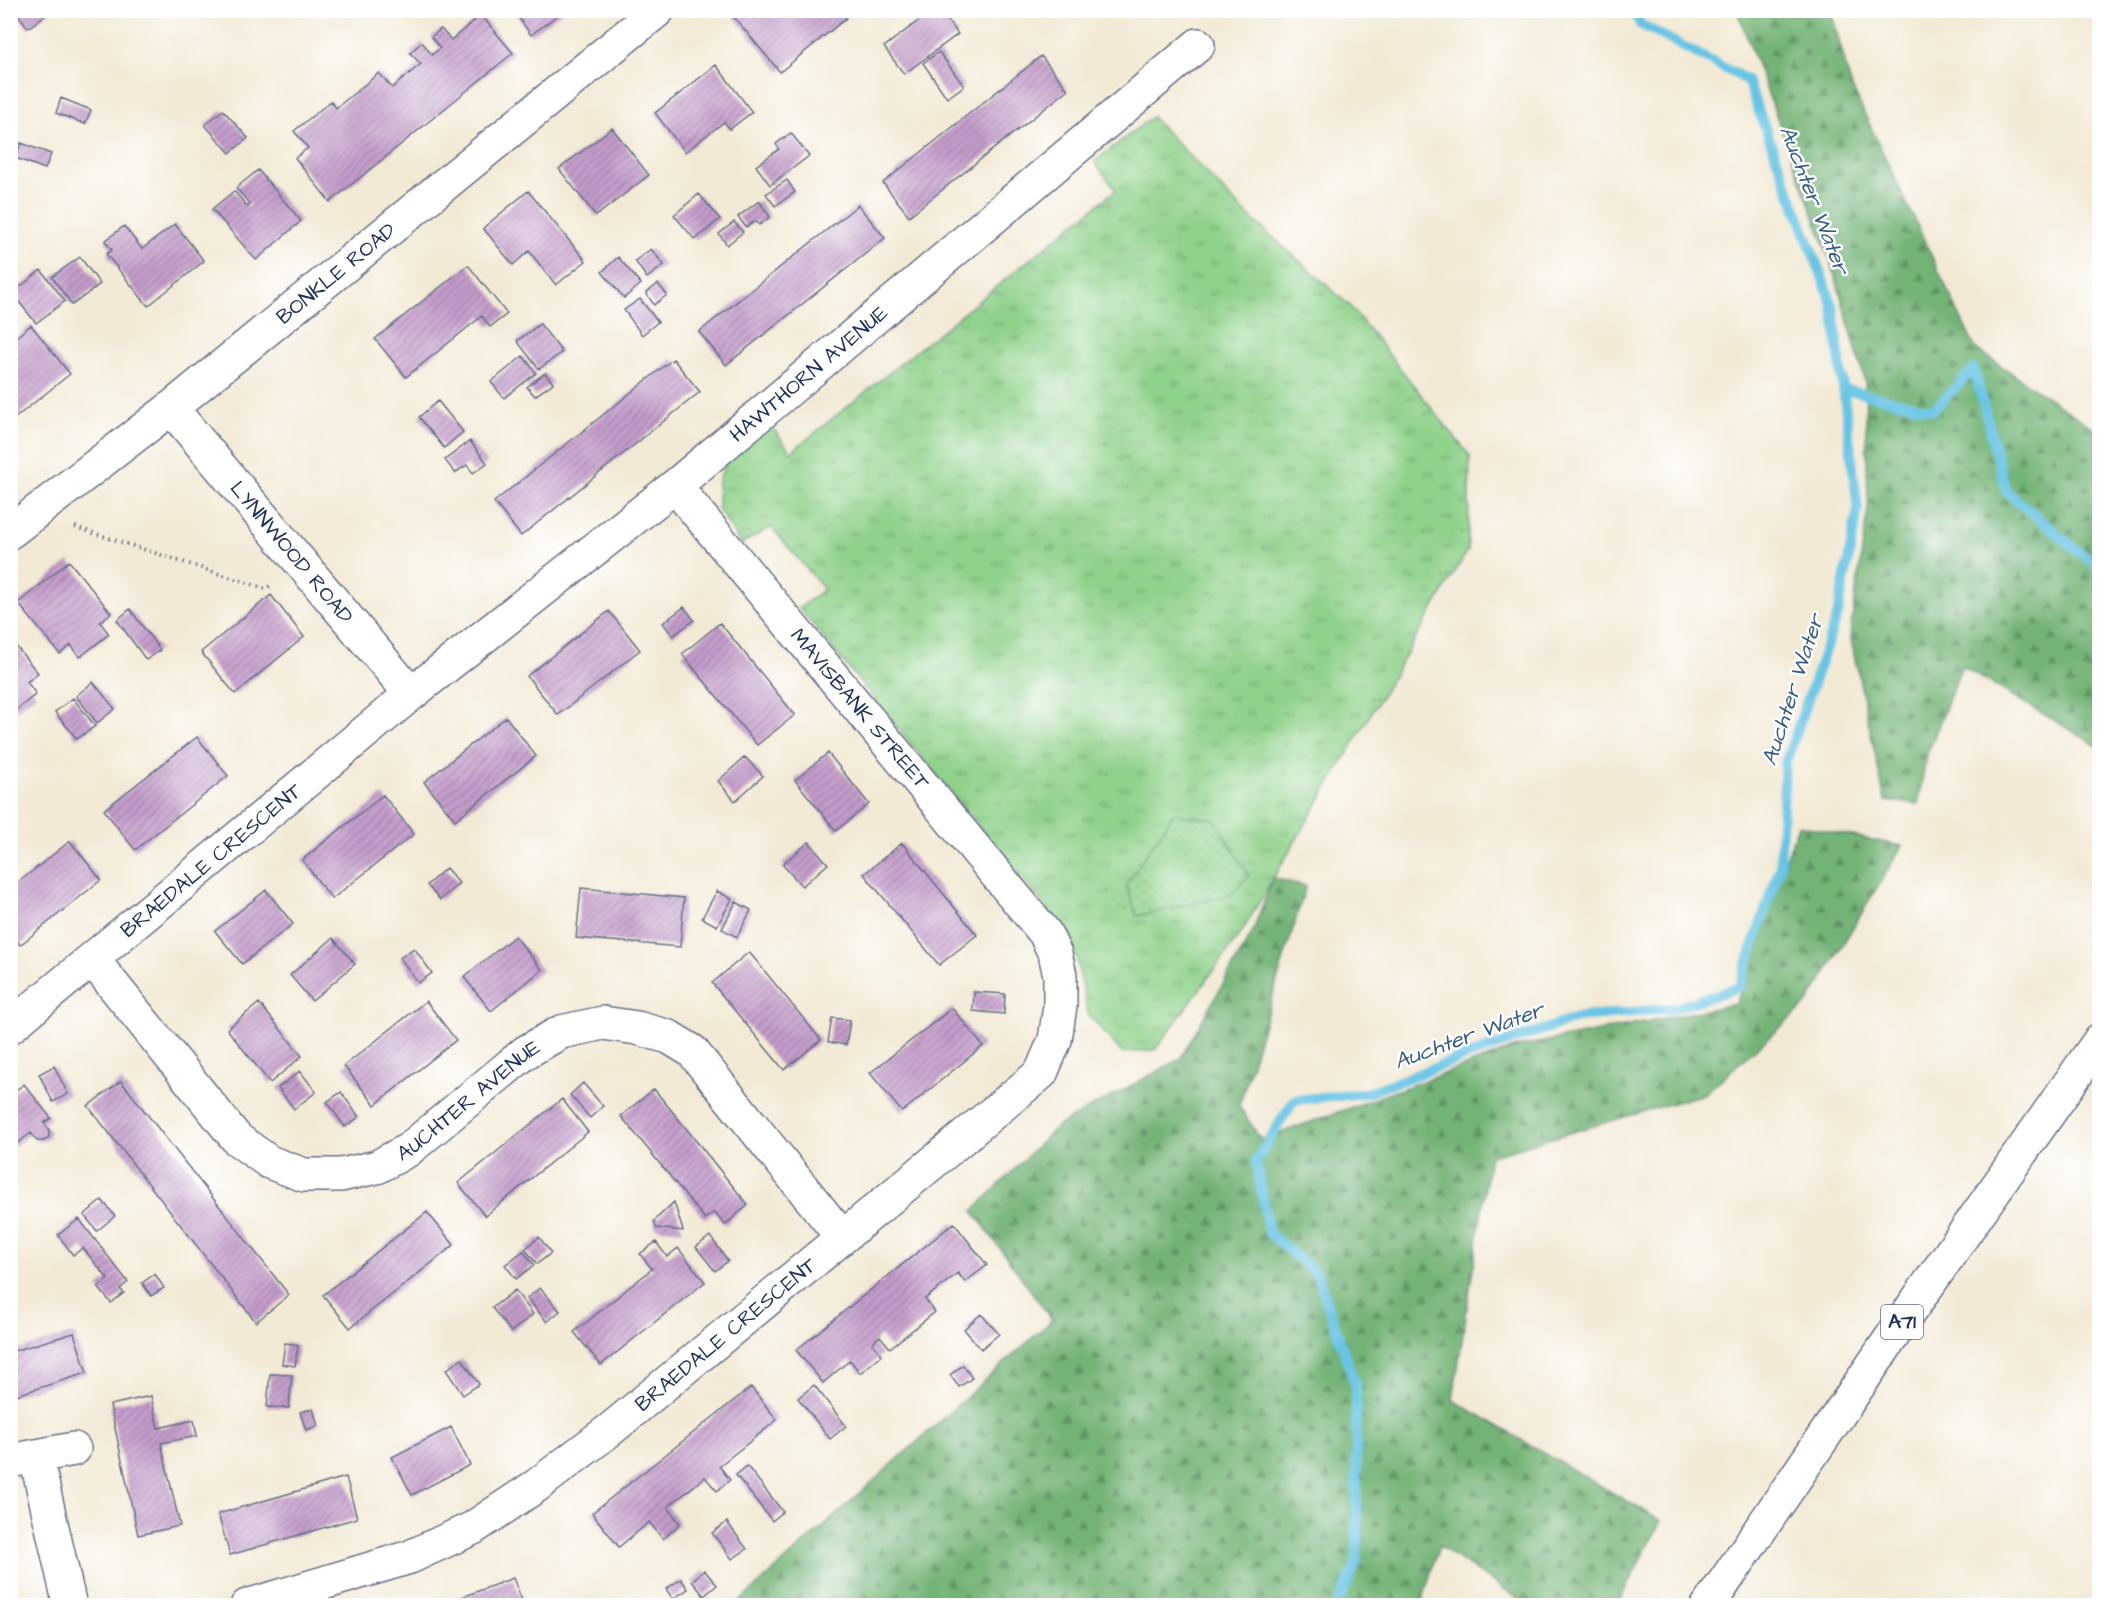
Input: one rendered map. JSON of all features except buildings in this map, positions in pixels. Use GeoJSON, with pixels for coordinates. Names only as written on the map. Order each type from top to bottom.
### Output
{"type":"FeatureCollection","features":[{"type":"Feature","properties":{"kind":"street","name":"BONKLE ROAD"},"geometry":{"type":"LineString","coordinates":[[23,523],[171,408],[644,15]]}},
{"type":"Feature","properties":{"kind":"street","name":"HAWTHORN AVENUE"},"geometry":{"type":"LineString","coordinates":[[411,694],[675,486],[1198,45]]}},
{"type":"Feature","properties":{"kind":"street","name":"LYNNWOOD ROAD"},"geometry":{"type":"LineString","coordinates":[[171,408],[411,694]]}},
{"type":"Feature","properties":{"kind":"street","name":"MAVISBANK STREET"},"geometry":{"type":"LineString","coordinates":[[675,486],[1045,933]]}},
{"type":"Feature","properties":{"kind":"street","name":"BRAEDALE CRESCENT"},"geometry":{"type":"LineString","coordinates":[[10,1027],[411,694]]}},
{"type":"Feature","properties":{"kind":"street","name":"BRAEDALE CRESCENT"},"geometry":{"type":"LineString","coordinates":[[248,1605],[410,1557],[473,1528],[536,1486],[611,1429],[1041,1073],[1055,1040],[1060,1006],[1060,975],[1056,954],[1045,933]]}},
{"type":"Feature","properties":{"kind":"street","name":"AUCHTER AVENUE"},"geometry":{"type":"LineString","coordinates":[[93,960],[237,1139],[269,1161],[304,1175],[341,1175],[377,1167],[408,1150],[526,1052],[561,1032],[603,1023],[637,1028],[669,1037],[692,1051],[842,1238]]}},
{"type":"Feature","properties":{"kind":"street","name":"A71"},"geometry":{"type":"LineString","coordinates":[[1708,1605],[1909,1312],[2100,1040]]}},
{"type":"Feature","properties":{"kind":"street"},"geometry":{"type":"LineString","coordinates":[[70,1605],[23,1459],[74,1449]]}},
{"type":"Feature","properties":{"kind":"path"},"geometry":{"type":"LineString","coordinates":[[23,523],[266,589],[300,562]]}},
{"type":"Feature","properties":{"kind":"green space"},"geometry":{"type":"Polygon","coordinates":[[[1737,11],[1831,11],[1851,85],[1975,348],[2099,432],[2099,747],[1962,666],[1926,757],[1918,804],[1885,801],[1850,635],[1868,508],[1865,381],[1831,262],[1737,11]]]}},
{"type":"Feature","properties":{"kind":"green space"},"geometry":{"type":"Polygon","coordinates":[[[1152,117],[1240,208],[1350,306],[1470,456],[1468,550],[1241,933],[1155,1050],[1122,1053],[1088,1014],[1073,940],[799,608],[824,589],[771,527],[741,544],[718,509],[718,481],[727,461],[771,426],[791,452],[1116,190],[1094,162],[1152,117]]]}},
{"type":"Feature","properties":{"kind":"green space"},"geometry":{"type":"Polygon","coordinates":[[[1173,814],[1214,819],[1249,875],[1231,895],[1137,916],[1126,885],[1173,814]]]}},
{"type":"Feature","properties":{"kind":"green space"},"geometry":{"type":"Polygon","coordinates":[[[1798,825],[1902,846],[1807,1004],[1704,1094],[1490,1156],[1453,1400],[1661,1521],[1617,1605],[1528,1605],[1439,1546],[1421,1605],[736,1605],[1052,1320],[973,1211],[1057,1126],[1180,1059],[1252,933],[1273,878],[1306,886],[1239,1106],[1261,1140],[1517,1047],[1736,1004],[1798,825]]]}},
{"type":"Feature","properties":{"kind":"waterway","name":"Auchter Water"},"geometry":{"type":"LineString","coordinates":[[1337,1606],[1357,1562],[1356,1387],[1317,1274],[1269,1233],[1256,1161],[1294,1100],[1367,1093],[1580,1017],[1675,1008],[1739,987],[1780,867],[1785,764],[1838,613],[1858,509],[1833,306],[1747,80],[1640,24],[1634,10]]}},
{"type":"Feature","properties":{"kind":"waterway"},"geometry":{"type":"LineString","coordinates":[[1843,389],[1933,410],[1974,369],[2006,491],[2100,569]]}}]}
